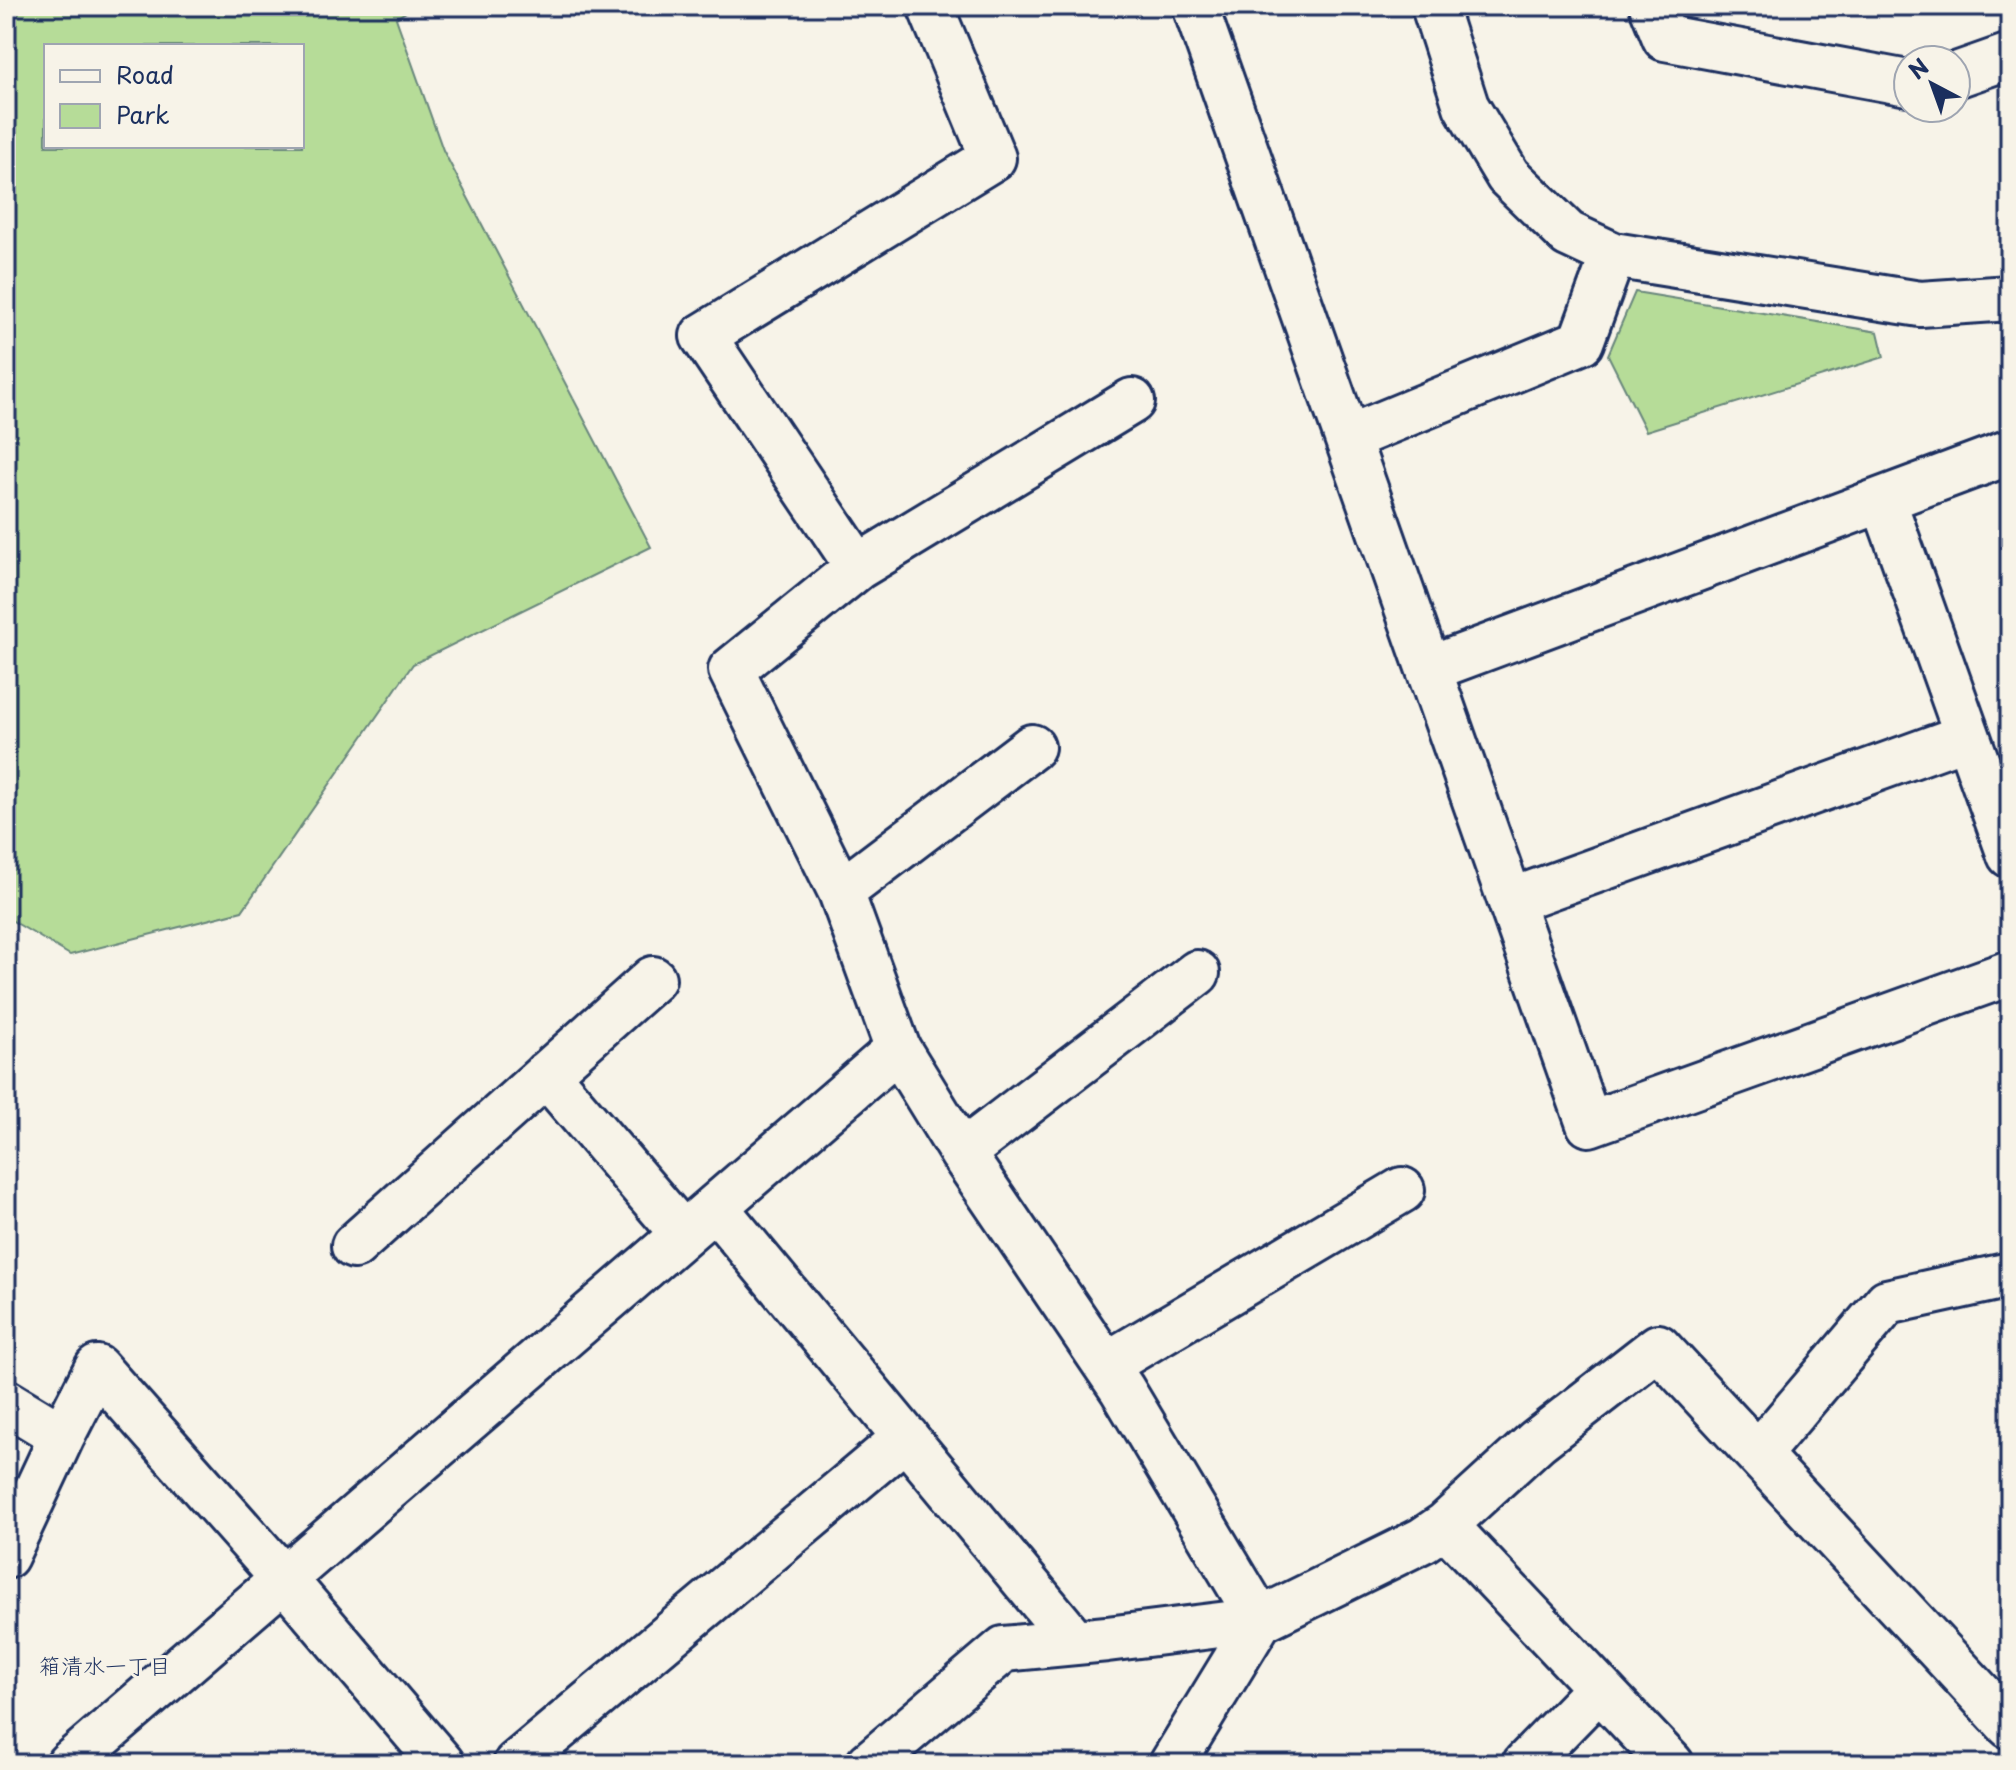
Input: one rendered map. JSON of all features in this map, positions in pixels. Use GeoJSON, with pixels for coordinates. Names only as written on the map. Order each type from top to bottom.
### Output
{"type":"FeatureCollection","features":[{"type":"Feature","properties":{"kind":"street"},"geometry":{"type":"LineString","coordinates":[[858,567],[703,336],[993,158],[930,6]]}},
{"type":"Feature","properties":{"kind":"street"},"geometry":{"type":"LineString","coordinates":[[1195,6],[1589,1124],[2010,973]]}},
{"type":"Feature","properties":{"kind":"street"},"geometry":{"type":"LineString","coordinates":[[1434,6],[1466,106],[1508,176],[1568,234],[1613,255],[1920,304],[2010,298]]}},
{"type":"Feature","properties":{"kind":"street"},"geometry":{"type":"LineString","coordinates":[[1652,6],[1665,38],[1892,80]]}},
{"type":"Feature","properties":{"kind":"street"},"geometry":{"type":"LineString","coordinates":[[1972,69],[2010,56]]}},
{"type":"Feature","properties":{"kind":"street"},"geometry":{"type":"LineString","coordinates":[[1348,438],[1581,342],[1613,255]]}},
{"type":"Feature","properties":{"kind":"street"},"geometry":{"type":"LineString","coordinates":[[1132,401],[858,567],[731,670],[841,892],[898,1049],[962,1153],[1106,1365],[1260,1620]]}},
{"type":"Feature","properties":{"kind":"street"},"geometry":{"type":"LineString","coordinates":[[1429,669],[2010,452]]}},
{"type":"Feature","properties":{"kind":"street"},"geometry":{"type":"LineString","coordinates":[[1883,500],[2010,855]]}},
{"type":"Feature","properties":{"kind":"street"},"geometry":{"type":"LineString","coordinates":[[1511,901],[1967,736]]}},
{"type":"Feature","properties":{"kind":"street"},"geometry":{"type":"LineString","coordinates":[[841,892],[1032,747]]}},
{"type":"Feature","properties":{"kind":"street"},"geometry":{"type":"LineString","coordinates":[[962,1153],[1197,973]]}},
{"type":"Feature","properties":{"kind":"street"},"geometry":{"type":"LineString","coordinates":[[354,1246],[653,979]]}},
{"type":"Feature","properties":{"kind":"street"},"geometry":{"type":"LineString","coordinates":[[69,1764],[898,1049]]}},
{"type":"Feature","properties":{"kind":"street"},"geometry":{"type":"LineString","coordinates":[[546,1074],[699,1220],[906,1437],[1075,1642]]}},
{"type":"Feature","properties":{"kind":"street"},"geometry":{"type":"LineString","coordinates":[[1106,1365],[1402,1190]]}},
{"type":"Feature","properties":{"kind":"street"},"geometry":{"type":"LineString","coordinates":[[1758,1454],[1887,1302],[2008,1278]]}},
{"type":"Feature","properties":{"kind":"street"},"geometry":{"type":"LineString","coordinates":[[869,1764],[1004,1649],[1260,1620],[1423,1540],[1445,1525],[1537,1441],[1658,1347],[2010,1726]]}},
{"type":"Feature","properties":{"kind":"street"},"geometry":{"type":"LineString","coordinates":[[6,1556],[97,1368],[442,1764]]}},
{"type":"Feature","properties":{"kind":"street"},"geometry":{"type":"LineString","coordinates":[[6,1402],[62,1436]]}},
{"type":"Feature","properties":{"kind":"street"},"geometry":{"type":"LineString","coordinates":[[516,1764],[906,1437]]}},
{"type":"Feature","properties":{"kind":"street"},"geometry":{"type":"LineString","coordinates":[[1445,1525],[1671,1764]]}},
{"type":"Feature","properties":{"kind":"street"},"geometry":{"type":"LineString","coordinates":[[1172,1764],[1260,1620]]}},
{"type":"Feature","properties":{"kind":"street"},"geometry":{"type":"LineString","coordinates":[[1525,1764],[1599,1688]]}},
{"type":"Feature","properties":{"kind":"green space"},"geometry":{"type":"Polygon","coordinates":[[[6,6],[416,6],[396,18],[443,150],[651,547],[413,664],[242,911],[70,955],[6,917],[6,6]]]}},
{"type":"Feature","properties":{"kind":"green space"},"geometry":{"type":"Polygon","coordinates":[[[1635,292],[1878,332],[1884,357],[1646,431],[1608,355],[1635,292]]]}},
{"type":"Feature","properties":{"kind":"district","name":"箱清水一丁目"},"geometry":{"type":"Point","coordinates":[105,1664]}}]}
